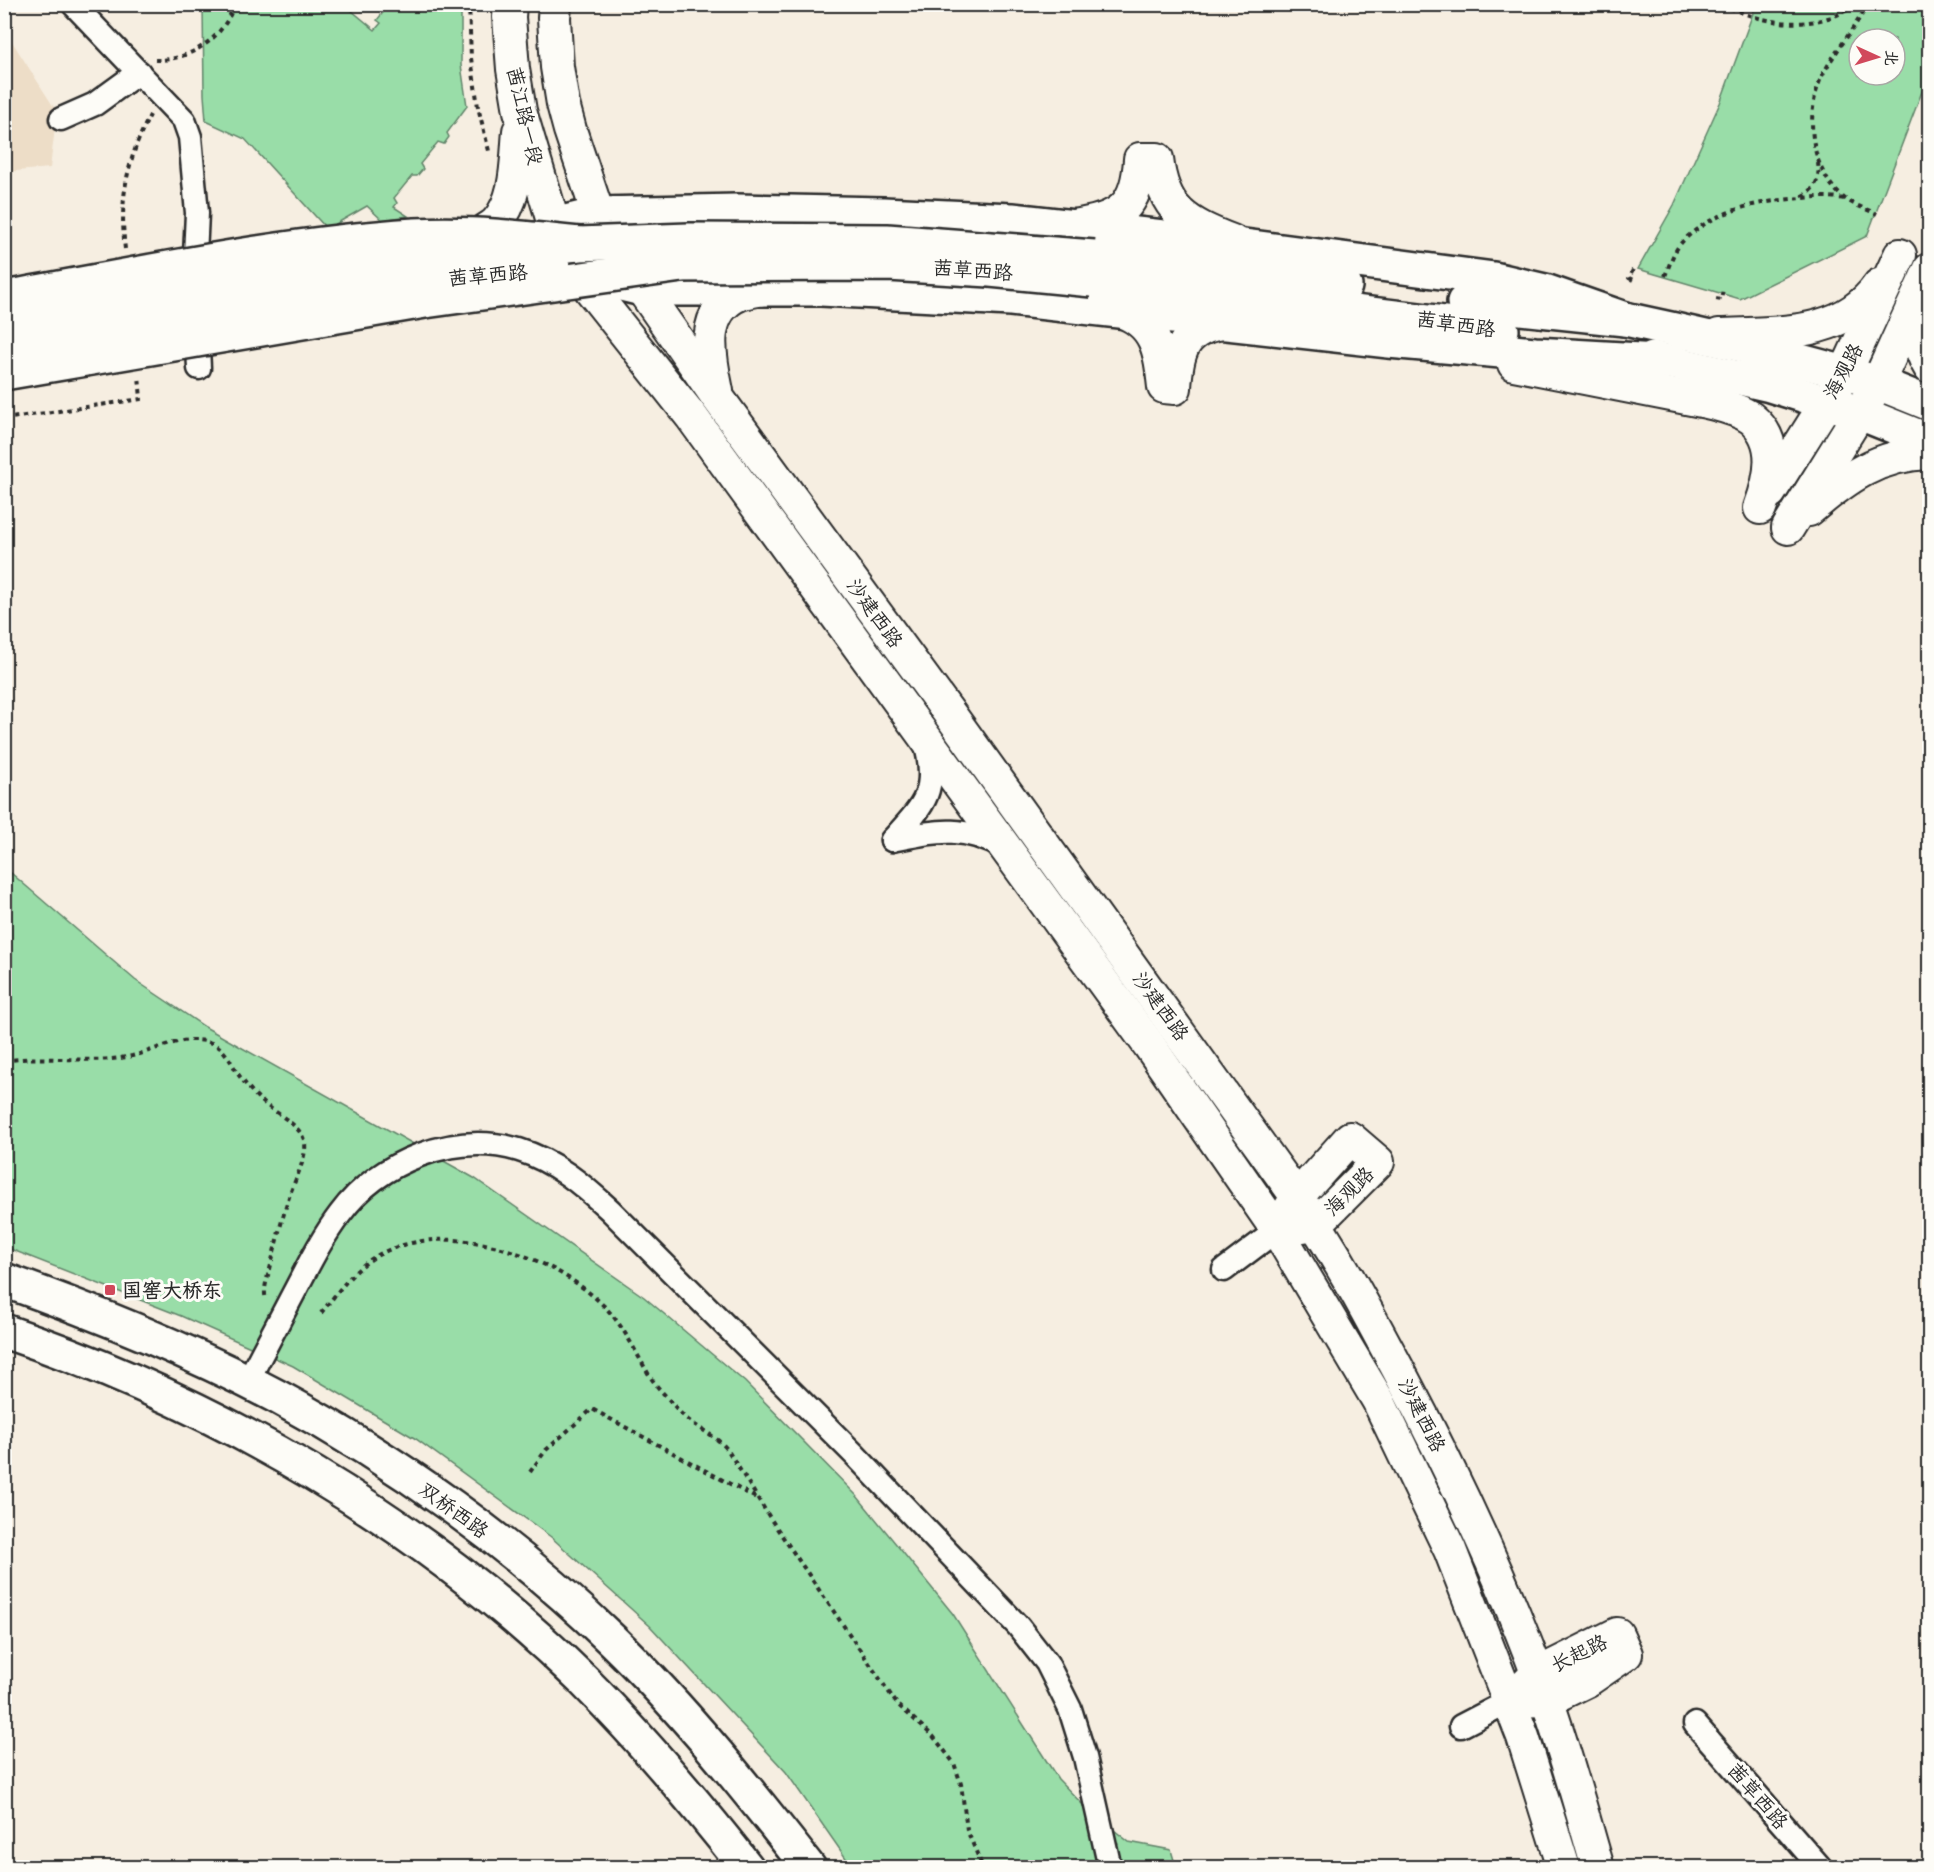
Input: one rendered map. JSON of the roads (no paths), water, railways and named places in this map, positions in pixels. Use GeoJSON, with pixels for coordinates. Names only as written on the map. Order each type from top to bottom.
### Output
{"type":"FeatureCollection","features":[{"type":"Feature","properties":{"kind":"main road","name":"茜江路一段"},"geometry":{"type":"LineString","coordinates":[[510,4],[513,69],[520,111],[571,248]]}},
{"type":"Feature","properties":{"kind":"main road","name":"茜江路一段"},"geometry":{"type":"LineString","coordinates":[[555,4],[557,67],[563,104],[598,214]]}},
{"type":"Feature","properties":{"kind":"main road"},"geometry":{"type":"LineString","coordinates":[[476,237],[495,224],[511,196],[516,168],[520,111]]}},
{"type":"Feature","properties":{"kind":"main road"},"geometry":{"type":"LineString","coordinates":[[1072,226],[1110,218],[1120,211],[1130,200],[1137,186],[1140,159],[1156,159],[1163,189],[1179,213],[1190,222],[1244,246]]}},
{"type":"Feature","properties":{"kind":"main road"},"geometry":{"type":"LineString","coordinates":[[820,212],[820,289]]}},
{"type":"Feature","properties":{"kind":"main road"},"geometry":{"type":"LineString","coordinates":[[197,316],[482,282],[571,248],[598,214],[820,212],[988,219],[1072,226],[1494,279],[1545,291],[1625,319]]}},
{"type":"Feature","properties":{"kind":"main road","name":"沙建西路"},"geometry":{"type":"LineString","coordinates":[[598,214],[642,288],[718,398],[983,760],[1316,1224],[1382,1339],[1473,1521],[1522,1634],[1542,1687],[1598,1868]]}},
{"type":"Feature","properties":{"kind":"main road"},"geometry":{"type":"LineString","coordinates":[[4,298],[318,245],[416,235],[472,235],[571,248],[642,288],[820,289],[945,295],[1118,310],[1389,341],[1535,354],[1676,362]]}},
{"type":"Feature","properties":{"kind":"main road"},"geometry":{"type":"LineString","coordinates":[[476,237],[482,282]]}},
{"type":"Feature","properties":{"kind":"main road"},"geometry":{"type":"LineString","coordinates":[[194,270],[476,237],[571,248]]}},
{"type":"Feature","properties":{"kind":"main road","name":"茜草西路"},"geometry":{"type":"LineString","coordinates":[[4,323],[322,269],[406,259],[688,240],[888,241],[1093,268],[1540,335],[1676,362],[1759,382],[1860,412],[1929,441]]}},
{"type":"Feature","properties":{"kind":"main road","name":"沙建西路"},"geometry":{"type":"LineString","coordinates":[[571,248],[1149,1045],[1277,1230],[1378,1400],[1450,1550],[1523,1737],[1564,1868]]}},
{"type":"Feature","properties":{"kind":"main road"},"geometry":{"type":"LineString","coordinates":[[1702,336],[1798,332],[1833,322],[1861,305],[1875,290],[1900,255],[1929,269],[1918,327],[1921,351],[1929,368]]}},
{"type":"Feature","properties":{"kind":"main road","name":"海观路"},"geometry":{"type":"LineString","coordinates":[[1760,508],[1845,373],[1900,255]]}},
{"type":"Feature","properties":{"kind":"main road"},"geometry":{"type":"LineString","coordinates":[[4,374],[425,301],[689,264]]}},
{"type":"Feature","properties":{"kind":"main road","name":"茜草西路"},"geometry":{"type":"LineString","coordinates":[[4,347],[325,292],[397,283],[571,268],[689,264],[888,264],[1234,272],[1537,311],[1625,319],[1702,336],[1845,373],[1878,383],[1929,404]]}},
{"type":"Feature","properties":{"kind":"main road","name":"海观路"},"geometry":{"type":"LineString","coordinates":[[1788,528],[1878,383],[1929,269]]}},
{"type":"Feature","properties":{"kind":"main road"},"geometry":{"type":"LineString","coordinates":[[718,398],[710,349],[712,322],[729,301],[739,295],[765,288]]}},
{"type":"Feature","properties":{"kind":"main road"},"geometry":{"type":"LineString","coordinates":[[1118,310],[1130,314],[1147,328],[1153,337],[1161,359],[1164,387],[1175,388],[1177,359],[1190,336],[1209,325],[1223,322]]}},
{"type":"Feature","properties":{"kind":"main road"},"geometry":{"type":"LineString","coordinates":[[1389,341],[1618,383],[1707,402],[1750,417],[1761,428],[1768,444],[1771,462],[1770,483],[1760,508],[1788,528],[1834,488],[1865,469],[1888,459],[1929,453]]}},
{"type":"Feature","properties":{"kind":"main road","name":"海观路"},"geometry":{"type":"LineString","coordinates":[[1350,1138],[1378,1162],[1316,1224],[1277,1230],[1297,1197],[1350,1138]]}},
{"type":"Feature","properties":{"kind":"main road","name":"双桥西路"},"geometry":{"type":"LineString","coordinates":[[4,1280],[137,1330],[247,1382],[334,1429],[401,1472],[509,1550],[620,1648],[692,1723],[756,1799],[809,1868]]}},
{"type":"Feature","properties":{"kind":"main road"},"geometry":{"type":"LineString","coordinates":[[4,1331],[118,1374],[225,1424],[320,1478],[378,1515],[482,1592],[582,1679],[660,1761],[740,1859]]}},
{"type":"Feature","properties":{"kind":"main road","name":"长起路"},"geometry":{"type":"LineString","coordinates":[[1509,1701],[1542,1687]]}},
{"type":"Feature","properties":{"kind":"main road"},"geometry":{"type":"LineString","coordinates":[[756,1799],[824,1868]]}},
{"type":"Feature","properties":{"kind":"street"},"geometry":{"type":"LineString","coordinates":[[73,4],[184,120],[190,136],[197,213],[194,270],[200,368]]}},
{"type":"Feature","properties":{"kind":"street"},"geometry":{"type":"LineString","coordinates":[[61,119],[95,104],[132,65]]}},
{"type":"Feature","properties":{"kind":"street"},"geometry":{"type":"LineString","coordinates":[[922,732],[930,759],[930,780],[926,798],[919,811],[892,840],[960,831],[989,840],[1008,851]]}},
{"type":"Feature","properties":{"kind":"street"},"geometry":{"type":"LineString","coordinates":[[247,1382],[322,1240],[340,1213],[364,1186],[390,1168],[421,1155],[454,1147],[484,1145],[518,1150],[553,1165],[572,1177],[610,1210],[855,1455],[1018,1626],[1047,1663],[1070,1709],[1086,1757],[1110,1868]]}},
{"type":"Feature","properties":{"kind":"street"},"geometry":{"type":"LineString","coordinates":[[1224,1270],[1277,1230]]}},
{"type":"Feature","properties":{"kind":"street"},"geometry":{"type":"LineString","coordinates":[[1461,1726],[1509,1701]]}},
{"type":"Feature","properties":{"kind":"street","name":"茜草西路"},"geometry":{"type":"LineString","coordinates":[[1695,1725],[1821,1868]]}},
{"type":"Feature","properties":{"kind":"place","name":"国窖大桥东"},"geometry":{"type":"Point","coordinates":[110,1290]}}]}
